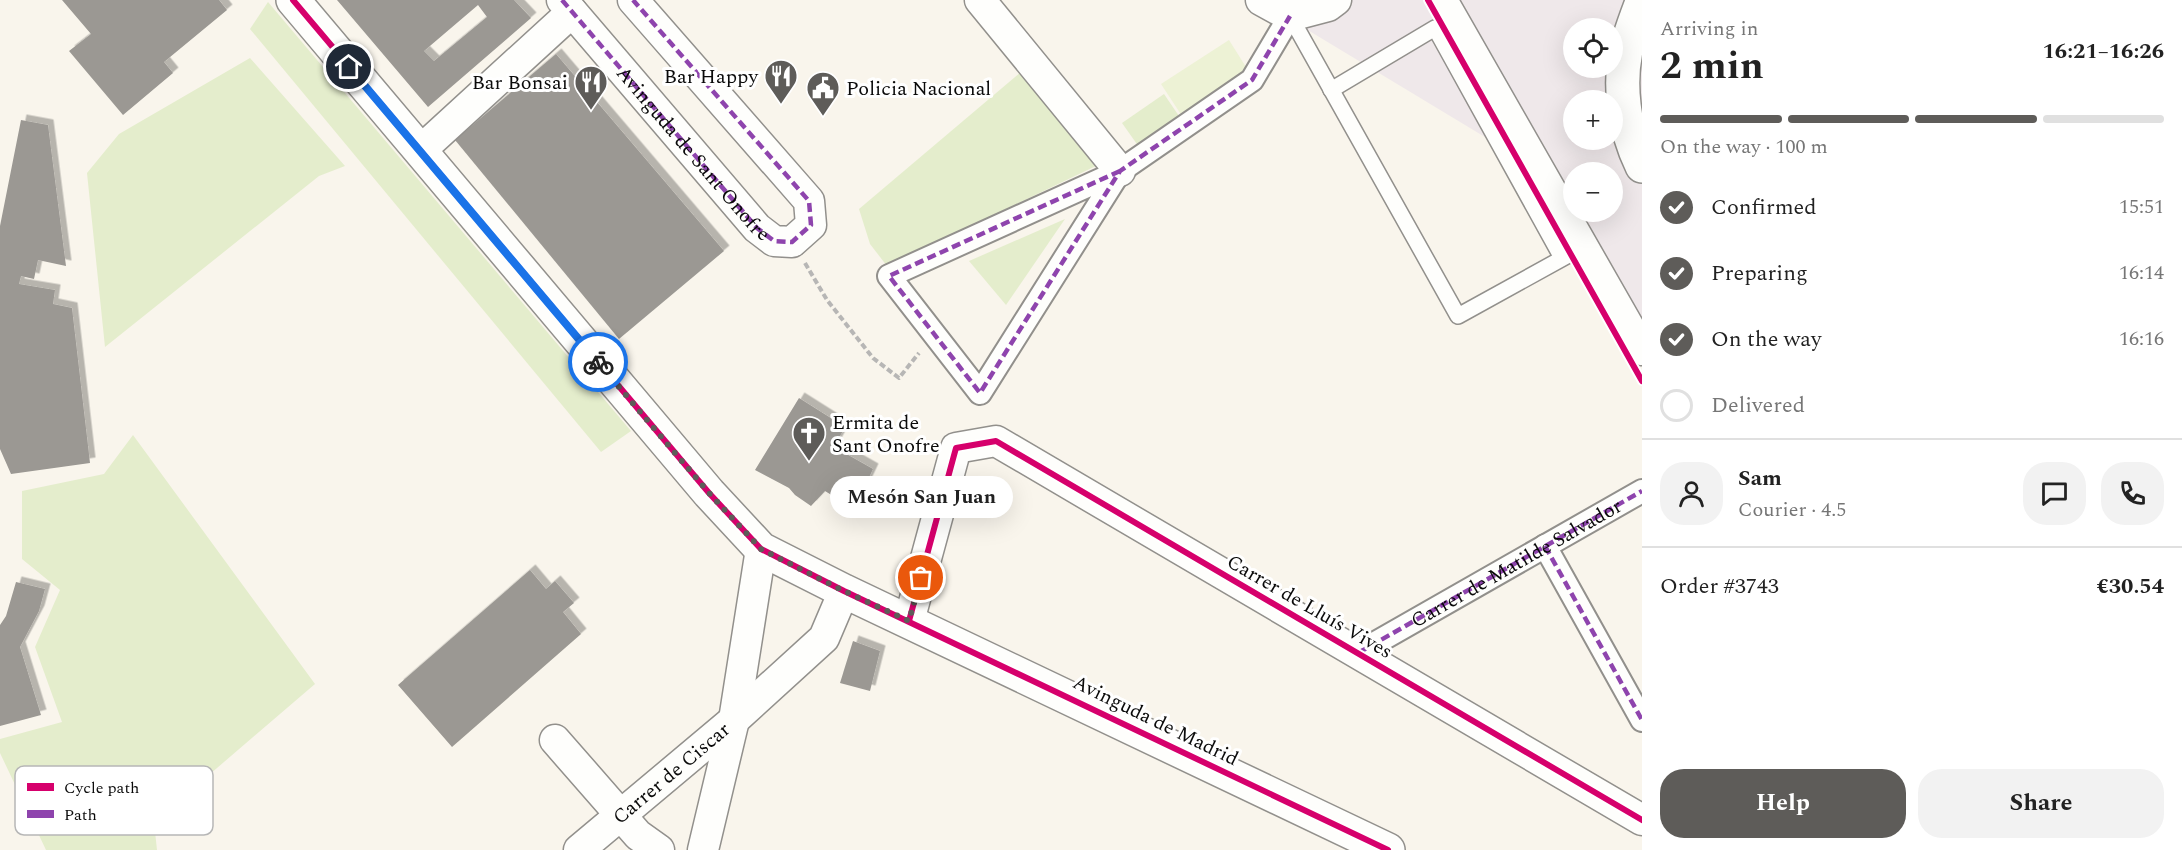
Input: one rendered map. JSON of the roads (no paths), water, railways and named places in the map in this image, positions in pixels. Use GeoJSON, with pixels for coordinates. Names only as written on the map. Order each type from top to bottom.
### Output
{"type":"FeatureCollection","features":[{"type":"Feature","properties":{"kind":"street"},"geometry":{"type":"LineString","coordinates":[[292,0],[709,493],[761,549],[734,720],[703,850]]}},
{"type":"Feature","properties":{"kind":"street","name":"Avinguda de Sant Onofre"},"geometry":{"type":"LineString","coordinates":[[567,6],[757,228],[774,241],[792,242],[811,225],[809,201],[633,0]]}},
{"type":"Feature","properties":{"kind":"street"},"geometry":{"type":"LineString","coordinates":[[980,0],[1120,171]]}},
{"type":"Feature","properties":{"kind":"street"},"geometry":{"type":"LineString","coordinates":[[1261,0],[1290,16]]}},
{"type":"Feature","properties":{"kind":"street"},"geometry":{"type":"LineString","coordinates":[[1442,0],[1572,252],[1642,350]]}},
{"type":"Feature","properties":{"kind":"street"},"geometry":{"type":"LineString","coordinates":[[1120,171],[980,393],[889,276],[1120,171],[1252,80],[1290,16],[1326,2]]}},
{"type":"Feature","properties":{"kind":"street"},"geometry":{"type":"LineString","coordinates":[[1642,2],[1628,44],[1623,82],[1624,116],[1642,166]]}},
{"type":"Feature","properties":{"kind":"street"},"geometry":{"type":"LineString","coordinates":[[420,151],[567,6]]}},
{"type":"Feature","properties":{"kind":"street","name":"Carrer de Lluís Vives"},"geometry":{"type":"LineString","coordinates":[[909,621],[956,448],[996,441],[1642,820]]}},
{"type":"Feature","properties":{"kind":"street","name":"Carrer de Matilde Salvador"},"geometry":{"type":"LineString","coordinates":[[1358,653],[1642,491]]}},
{"type":"Feature","properties":{"kind":"street"},"geometry":{"type":"LineString","coordinates":[[1545,546],[1642,720]]}},
{"type":"Feature","properties":{"kind":"street","name":"Avinguda de Madrid"},"geometry":{"type":"LineString","coordinates":[[761,549],[844,591],[1388,850]]}},
{"type":"Feature","properties":{"kind":"street","name":"Carrer de Ciscar"},"geometry":{"type":"LineString","coordinates":[[579,850],[734,720],[824,638],[844,591]]}},
{"type":"Feature","properties":{"kind":"street"},"geometry":{"type":"LineString","coordinates":[[555,740],[638,836],[659,850]]}},
{"type":"Feature","properties":{"kind":"lane"},"geometry":{"type":"LineString","coordinates":[[1290,16],[1331,90],[1458,316],[1572,252],[1435,28],[1331,90]]}},
{"type":"Feature","properties":{"kind":"place","name":"Bar Happy"},"geometry":{"type":"Point","coordinates":[781,105]}},
{"type":"Feature","properties":{"kind":"place","name":"Bar Bonsai"},"geometry":{"type":"Point","coordinates":[591,111]}},
{"type":"Feature","properties":{"kind":"place","name":"Policia Nacional"},"geometry":{"type":"Point","coordinates":[823,117]}},
{"type":"Feature","properties":{"kind":"place","name":"Ermita de Sant Onofre"},"geometry":{"type":"Point","coordinates":[809,462]}},
{"type":"Feature","properties":{"kind":"place","name":"Mesón San Juan"},"geometry":{"type":"Point","coordinates":[921,578]}}]}
